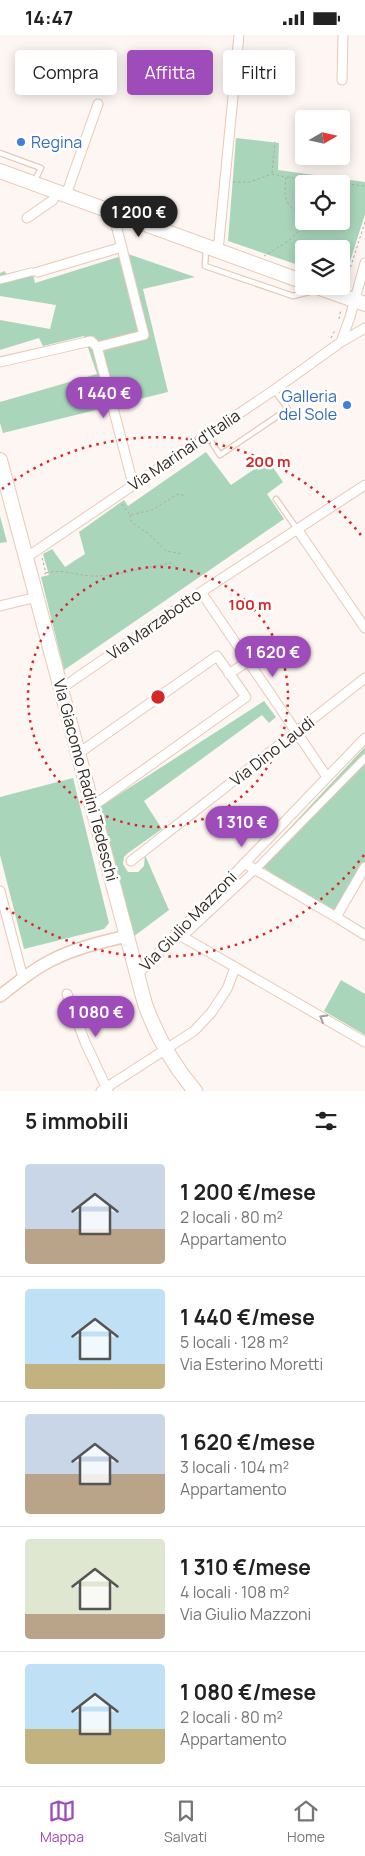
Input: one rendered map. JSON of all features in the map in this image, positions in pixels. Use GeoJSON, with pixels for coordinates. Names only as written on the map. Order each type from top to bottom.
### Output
{"type":"FeatureCollection","features":[{"type":"Feature","properties":{"kind":"main road"},"geometry":{"type":"LineString","coordinates":[[0,171],[295,279]]}},
{"type":"Feature","properties":{"kind":"main road"},"geometry":{"type":"LineString","coordinates":[[340,295],[360,302]]}},
{"type":"Feature","properties":{"kind":"main road","name":"Via Giacomo Radini Tedeschi"},"geometry":{"type":"LineString","coordinates":[[0,460],[150,1018],[167,1049],[195,1091]]}},
{"type":"Feature","properties":{"kind":"street"},"geometry":{"type":"LineString","coordinates":[[212,249],[225,182],[239,35]]}},
{"type":"Feature","properties":{"kind":"street"},"geometry":{"type":"LineString","coordinates":[[342,80],[343,35]]}},
{"type":"Feature","properties":{"kind":"street"},"geometry":{"type":"LineString","coordinates":[[27,218],[62,193],[98,105]]}},
{"type":"Feature","properties":{"kind":"street"},"geometry":{"type":"LineString","coordinates":[[97,347],[144,335],[113,213]]}},
{"type":"Feature","properties":{"kind":"street"},"geometry":{"type":"LineString","coordinates":[[0,280],[38,272],[122,247]]}},
{"type":"Feature","properties":{"kind":"street"},"geometry":{"type":"LineString","coordinates":[[341,342],[360,302],[365,263]]}},
{"type":"Feature","properties":{"kind":"street","name":"Via Marinai d'Italia"},"geometry":{"type":"LineString","coordinates":[[27,557],[365,327]]}},
{"type":"Feature","properties":{"kind":"street"},"geometry":{"type":"LineString","coordinates":[[0,362],[91,341],[97,347],[133,484]]}},
{"type":"Feature","properties":{"kind":"street","name":"Via Marzabotto"},"geometry":{"type":"LineString","coordinates":[[62,688],[201,592],[365,485]]}},
{"type":"Feature","properties":{"kind":"street"},"geometry":{"type":"LineString","coordinates":[[297,529],[364,623]]}},
{"type":"Feature","properties":{"kind":"street"},"geometry":{"type":"LineString","coordinates":[[201,592],[327,777]]}},
{"type":"Feature","properties":{"kind":"street"},"geometry":{"type":"LineString","coordinates":[[0,606],[37,597]]}},
{"type":"Feature","properties":{"kind":"street"},"geometry":{"type":"LineString","coordinates":[[79,753],[217,656],[246,697],[93,806]]}},
{"type":"Feature","properties":{"kind":"street"},"geometry":{"type":"LineString","coordinates":[[230,674],[248,661]]}},
{"type":"Feature","properties":{"kind":"street","name":"Via Dino Laudi"},"geometry":{"type":"LineString","coordinates":[[131,861],[365,678]]}},
{"type":"Feature","properties":{"kind":"street","name":"Via Giulio Mazzoni"},"geometry":{"type":"LineString","coordinates":[[137,975],[180,935],[244,863],[365,738]]}},
{"type":"Feature","properties":{"kind":"street"},"geometry":{"type":"LineString","coordinates":[[365,758],[255,870],[180,935],[365,1042]]}},
{"type":"Feature","properties":{"kind":"street"},"geometry":{"type":"LineString","coordinates":[[244,863],[365,935]]}},
{"type":"Feature","properties":{"kind":"street"},"geometry":{"type":"LineString","coordinates":[[336,917],[365,867]]}},
{"type":"Feature","properties":{"kind":"street"},"geometry":{"type":"LineString","coordinates":[[0,894],[23,978]]}},
{"type":"Feature","properties":{"kind":"street"},"geometry":{"type":"LineString","coordinates":[[0,996],[23,978],[53,959],[88,946],[127,936]]}},
{"type":"Feature","properties":{"kind":"street"},"geometry":{"type":"LineString","coordinates":[[67,994],[104,1090],[194,1031],[211,1013],[227,989],[235,968]]}},
{"type":"Feature","properties":{"kind":"lane"},"geometry":{"type":"LineString","coordinates":[[0,153],[41,168],[34,183]]}},
{"type":"Feature","properties":{"kind":"lane"},"geometry":{"type":"LineString","coordinates":[[212,249],[206,265],[294,296],[298,295]]}},
{"type":"Feature","properties":{"kind":"lane"},"geometry":{"type":"LineString","coordinates":[[207,435],[220,455],[288,409],[274,390]]}},
{"type":"Feature","properties":{"kind":"lane"},"geometry":{"type":"LineString","coordinates":[[276,499],[297,529]]}},
{"type":"Feature","properties":{"kind":"path"},"geometry":{"type":"LineString","coordinates":[[272,174],[275,142]]}},
{"type":"Feature","properties":{"kind":"path"},"geometry":{"type":"LineString","coordinates":[[225,182],[250,182],[272,174],[365,186]]}},
{"type":"Feature","properties":{"kind":"path"},"geometry":{"type":"LineString","coordinates":[[262,257],[295,236],[300,229],[300,217],[297,211],[287,203],[285,195],[286,177]]}},
{"type":"Feature","properties":{"kind":"path"},"geometry":{"type":"LineString","coordinates":[[350,269],[365,222]]}},
{"type":"Feature","properties":{"kind":"path"},"geometry":{"type":"LineString","coordinates":[[130,515],[152,510],[178,495],[186,496]]}},
{"type":"Feature","properties":{"kind":"path"},"geometry":{"type":"LineString","coordinates":[[121,503],[130,515],[131,522],[149,533],[166,551],[183,554]]}},
{"type":"Feature","properties":{"kind":"path"},"geometry":{"type":"LineString","coordinates":[[41,555],[46,573]]}},
{"type":"Feature","properties":{"kind":"path"},"geometry":{"type":"LineString","coordinates":[[37,575],[64,570],[82,575],[96,576],[171,563],[176,567]]}},
{"type":"Feature","properties":{"kind":"green space"},"geometry":{"type":"Polygon","coordinates":[[[236,138],[279,143],[278,170],[314,175],[295,175],[295,230],[350,230],[350,180],[365,182],[365,214],[350,262],[350,240],[295,240],[295,264],[228,241],[236,138]]]}},
{"type":"Feature","properties":{"kind":"green space"},"geometry":{"type":"Polygon","coordinates":[[[128,254],[195,277],[143,289],[168,392],[3,433],[0,423],[0,402],[97,374],[84,336],[43,346],[39,338],[0,350],[0,320],[50,329],[56,305],[0,296],[0,273],[5,271],[8,280],[33,274],[35,283],[128,254]]]}},
{"type":"Feature","properties":{"kind":"green space"},"geometry":{"type":"Polygon","coordinates":[[[206,452],[231,485],[268,460],[283,482],[267,494],[284,519],[64,670],[41,577],[49,575],[43,554],[52,549],[65,567],[85,554],[79,532],[124,500],[128,506],[206,452]]]}},
{"type":"Feature","properties":{"kind":"green space"},"geometry":{"type":"Polygon","coordinates":[[[0,516],[7,542],[0,543],[0,516]]]}},
{"type":"Feature","properties":{"kind":"green space"},"geometry":{"type":"Polygon","coordinates":[[[264,701],[276,717],[269,723],[262,715],[144,801],[162,829],[128,853],[124,857],[123,864],[128,872],[138,872],[144,866],[145,855],[169,910],[133,937],[98,808],[264,701]]]}},
{"type":"Feature","properties":{"kind":"green space"},"geometry":{"type":"Polygon","coordinates":[[[365,747],[365,867],[336,917],[257,863],[365,747]]]}},
{"type":"Feature","properties":{"kind":"green space"},"geometry":{"type":"Polygon","coordinates":[[[73,778],[109,923],[104,929],[24,949],[0,855],[0,797],[73,778]]]}},
{"type":"Feature","properties":{"kind":"green space"},"geometry":{"type":"Polygon","coordinates":[[[341,980],[365,994],[365,1035],[324,1011],[341,980]]]}},
{"type":"Feature","properties":{"kind":"place","name":"Regina"},"geometry":{"type":"Point","coordinates":[21,142]}},
{"type":"Feature","properties":{"kind":"place","name":"Galleria del Sole"},"geometry":{"type":"Point","coordinates":[347,405]}}]}
